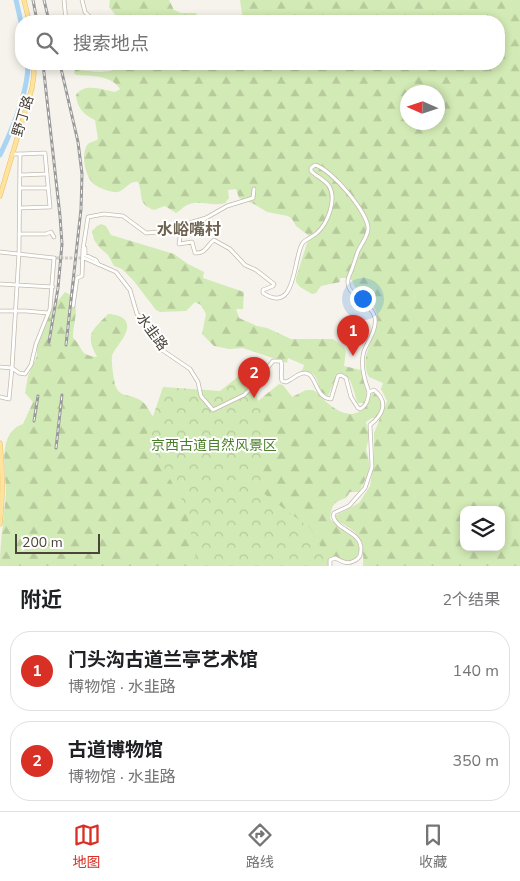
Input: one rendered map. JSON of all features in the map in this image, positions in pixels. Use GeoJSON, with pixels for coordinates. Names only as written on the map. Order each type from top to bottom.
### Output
{"type":"FeatureCollection","features":[{"type":"Feature","properties":{"kind":"main road"},"geometry":{"type":"LineString","coordinates":[[24,0],[28,15]]}},
{"type":"Feature","properties":{"kind":"main road","name":"野丁路"},"geometry":{"type":"LineString","coordinates":[[0,196],[32,88],[34,70]]}},
{"type":"Feature","properties":{"kind":"main road"},"geometry":{"type":"LineString","coordinates":[[0,443],[2,504],[0,524]]}},
{"type":"Feature","properties":{"kind":"street"},"geometry":{"type":"LineString","coordinates":[[64,0],[65,15]]}},
{"type":"Feature","properties":{"kind":"street"},"geometry":{"type":"LineString","coordinates":[[82,0],[85,12],[88,15]]}},
{"type":"Feature","properties":{"kind":"street"},"geometry":{"type":"LineString","coordinates":[[12,154],[45,153],[50,207],[20,208]]}},
{"type":"Feature","properties":{"kind":"street"},"geometry":{"type":"LineString","coordinates":[[0,397],[9,399],[12,368],[19,253],[20,154]]}},
{"type":"Feature","properties":{"kind":"street"},"geometry":{"type":"LineString","coordinates":[[182,225],[178,231],[180,237],[179,244],[192,242],[195,253],[198,253],[207,250],[210,242],[214,240],[219,242],[236,254],[245,265],[256,270],[274,284],[263,290],[263,294],[269,297],[282,298],[290,286],[302,243],[320,230],[332,203],[329,187],[310,168],[315,165],[321,166],[340,184],[356,205],[367,225],[368,231],[347,281],[348,288],[368,306],[374,316],[375,323],[364,352],[362,364],[364,379],[369,392],[374,390],[377,392],[384,404],[381,415],[370,425],[372,456],[369,479],[365,488],[349,506],[334,513],[333,516],[336,522],[353,533],[358,539],[361,543],[361,552],[357,560],[345,563],[335,558],[330,560],[330,566]]}},
{"type":"Feature","properties":{"kind":"street"},"geometry":{"type":"LineString","coordinates":[[21,175],[47,174]]}},
{"type":"Feature","properties":{"kind":"street"},"geometry":{"type":"LineString","coordinates":[[20,188],[48,188]]}},
{"type":"Feature","properties":{"kind":"street"},"geometry":{"type":"LineString","coordinates":[[73,306],[77,278],[82,276],[88,217],[104,214],[123,216],[142,231],[149,234],[206,218],[227,206],[253,198],[254,189]]}},
{"type":"Feature","properties":{"kind":"street"},"geometry":{"type":"LineString","coordinates":[[19,234],[46,234],[50,232],[54,237]]}},
{"type":"Feature","properties":{"kind":"street"},"geometry":{"type":"LineString","coordinates":[[84,242],[85,255],[96,260],[98,264]]}},
{"type":"Feature","properties":{"kind":"street"},"geometry":{"type":"LineString","coordinates":[[0,252],[55,258],[50,309],[31,364],[25,374],[19,373],[12,368],[0,368]]}},
{"type":"Feature","properties":{"kind":"street","name":"水韭路"},"geometry":{"type":"LineString","coordinates":[[84,258],[116,272],[130,290],[137,314],[155,331],[162,350],[190,369],[198,382],[201,396],[213,410],[244,395],[273,361],[281,361],[283,367],[282,381],[286,382],[301,374],[311,375],[320,394],[327,399],[331,399],[333,396],[338,376],[341,375],[346,378],[351,397],[358,408],[360,409],[365,406],[369,392]]}},
{"type":"Feature","properties":{"kind":"street"},"geometry":{"type":"LineString","coordinates":[[0,284],[52,287]]}},
{"type":"Feature","properties":{"kind":"street"},"geometry":{"type":"LineString","coordinates":[[0,311],[48,313]]}},
{"type":"Feature","properties":{"kind":"green space"},"geometry":{"type":"Polygon","coordinates":[[[110,0],[169,0],[174,10],[181,13],[196,13],[197,15],[115,15],[109,7],[110,0]]]}},
{"type":"Feature","properties":{"kind":"green space"},"geometry":{"type":"Polygon","coordinates":[[[240,0],[520,0],[520,566],[363,566],[363,549],[360,538],[352,530],[337,521],[335,516],[359,503],[370,486],[374,460],[374,433],[387,401],[381,389],[383,383],[369,377],[365,361],[377,323],[376,310],[357,290],[352,280],[346,278],[340,278],[340,282],[321,286],[316,293],[312,294],[300,287],[296,282],[296,278],[307,243],[311,239],[288,216],[267,212],[239,198],[236,189],[228,190],[229,198],[225,203],[192,203],[176,213],[165,206],[154,210],[148,207],[143,201],[138,182],[131,183],[117,192],[95,185],[86,171],[84,153],[90,142],[98,139],[95,120],[82,110],[76,95],[80,91],[89,88],[115,92],[120,89],[116,84],[106,79],[76,75],[74,73],[75,70],[95,72],[113,70],[505,70],[505,15],[242,15],[240,0]]]}},
{"type":"Feature","properties":{"kind":"green space"},"geometry":{"type":"Polygon","coordinates":[[[101,224],[106,226],[111,235],[174,254],[204,272],[203,278],[244,292],[243,309],[236,309],[239,318],[291,339],[333,339],[344,347],[346,351],[344,366],[361,370],[366,392],[364,403],[358,403],[349,379],[343,374],[338,373],[328,396],[320,391],[316,378],[312,373],[300,372],[304,365],[288,358],[287,363],[243,348],[229,349],[214,346],[202,334],[206,314],[201,305],[195,302],[186,311],[160,312],[156,310],[133,280],[122,269],[114,266],[108,255],[94,240],[92,231],[101,224]]]}},
{"type":"Feature","properties":{"kind":"green space"},"geometry":{"type":"Polygon","coordinates":[[[65,292],[71,296],[76,306],[73,338],[87,355],[97,357],[91,343],[92,334],[97,325],[108,314],[119,316],[126,322],[127,327],[124,337],[112,356],[115,385],[122,394],[143,402],[157,420],[258,401],[279,384],[283,385],[292,397],[306,390],[313,390],[337,410],[350,414],[356,413],[365,407],[374,392],[382,403],[380,416],[366,422],[369,436],[366,449],[369,462],[367,475],[359,492],[350,492],[346,498],[334,504],[330,518],[355,539],[359,550],[357,557],[348,561],[332,557],[326,561],[324,566],[0,566],[6,493],[4,461],[6,443],[12,431],[23,424],[33,402],[25,393],[28,376],[37,356],[37,347],[46,319],[65,292]]]}},
{"type":"Feature","properties":{"kind":"green space","name":"京西古道自然风景区"},"geometry":{"type":"Polygon","coordinates":[[[249,368],[269,441],[259,490],[310,528],[332,566],[197,566],[186,507],[146,437],[163,387],[220,391],[249,368]]]}},
{"type":"Feature","properties":{"kind":"waterway"},"geometry":{"type":"LineString","coordinates":[[16,0],[19,15]]}},
{"type":"Feature","properties":{"kind":"waterway"},"geometry":{"type":"LineString","coordinates":[[0,155],[22,98],[27,70]]}},
{"type":"Feature","properties":{"kind":"tunnel"},"geometry":{"type":"LineString","coordinates":[[56,258],[83,258]]}},
{"type":"Feature","properties":{"kind":"railway"},"geometry":{"type":"LineString","coordinates":[[33,0],[36,15]]}},
{"type":"Feature","properties":{"kind":"railway"},"geometry":{"type":"LineString","coordinates":[[44,0],[48,15]]}},
{"type":"Feature","properties":{"kind":"railway"},"geometry":{"type":"LineString","coordinates":[[44,70],[62,244],[58,288],[49,342]]}},
{"type":"Feature","properties":{"kind":"railway"},"geometry":{"type":"LineString","coordinates":[[61,70],[78,142],[82,174],[81,209],[66,345]]}},
{"type":"Feature","properties":{"kind":"railway"},"geometry":{"type":"LineString","coordinates":[[56,448],[62,395]]}},
{"type":"Feature","properties":{"kind":"railway"},"geometry":{"type":"LineString","coordinates":[[34,421],[38,396]]}},
{"type":"Feature","properties":{"kind":"place","name":"门头沟古道兰亭艺术馆"},"geometry":{"type":"Point","coordinates":[353,356]}},
{"type":"Feature","properties":{"kind":"place","name":"古道博物馆"},"geometry":{"type":"Point","coordinates":[254,398]}},
{"type":"Feature","properties":{"kind":"district","name":"水峪嘴村"},"geometry":{"type":"Point","coordinates":[189,230]}}]}
